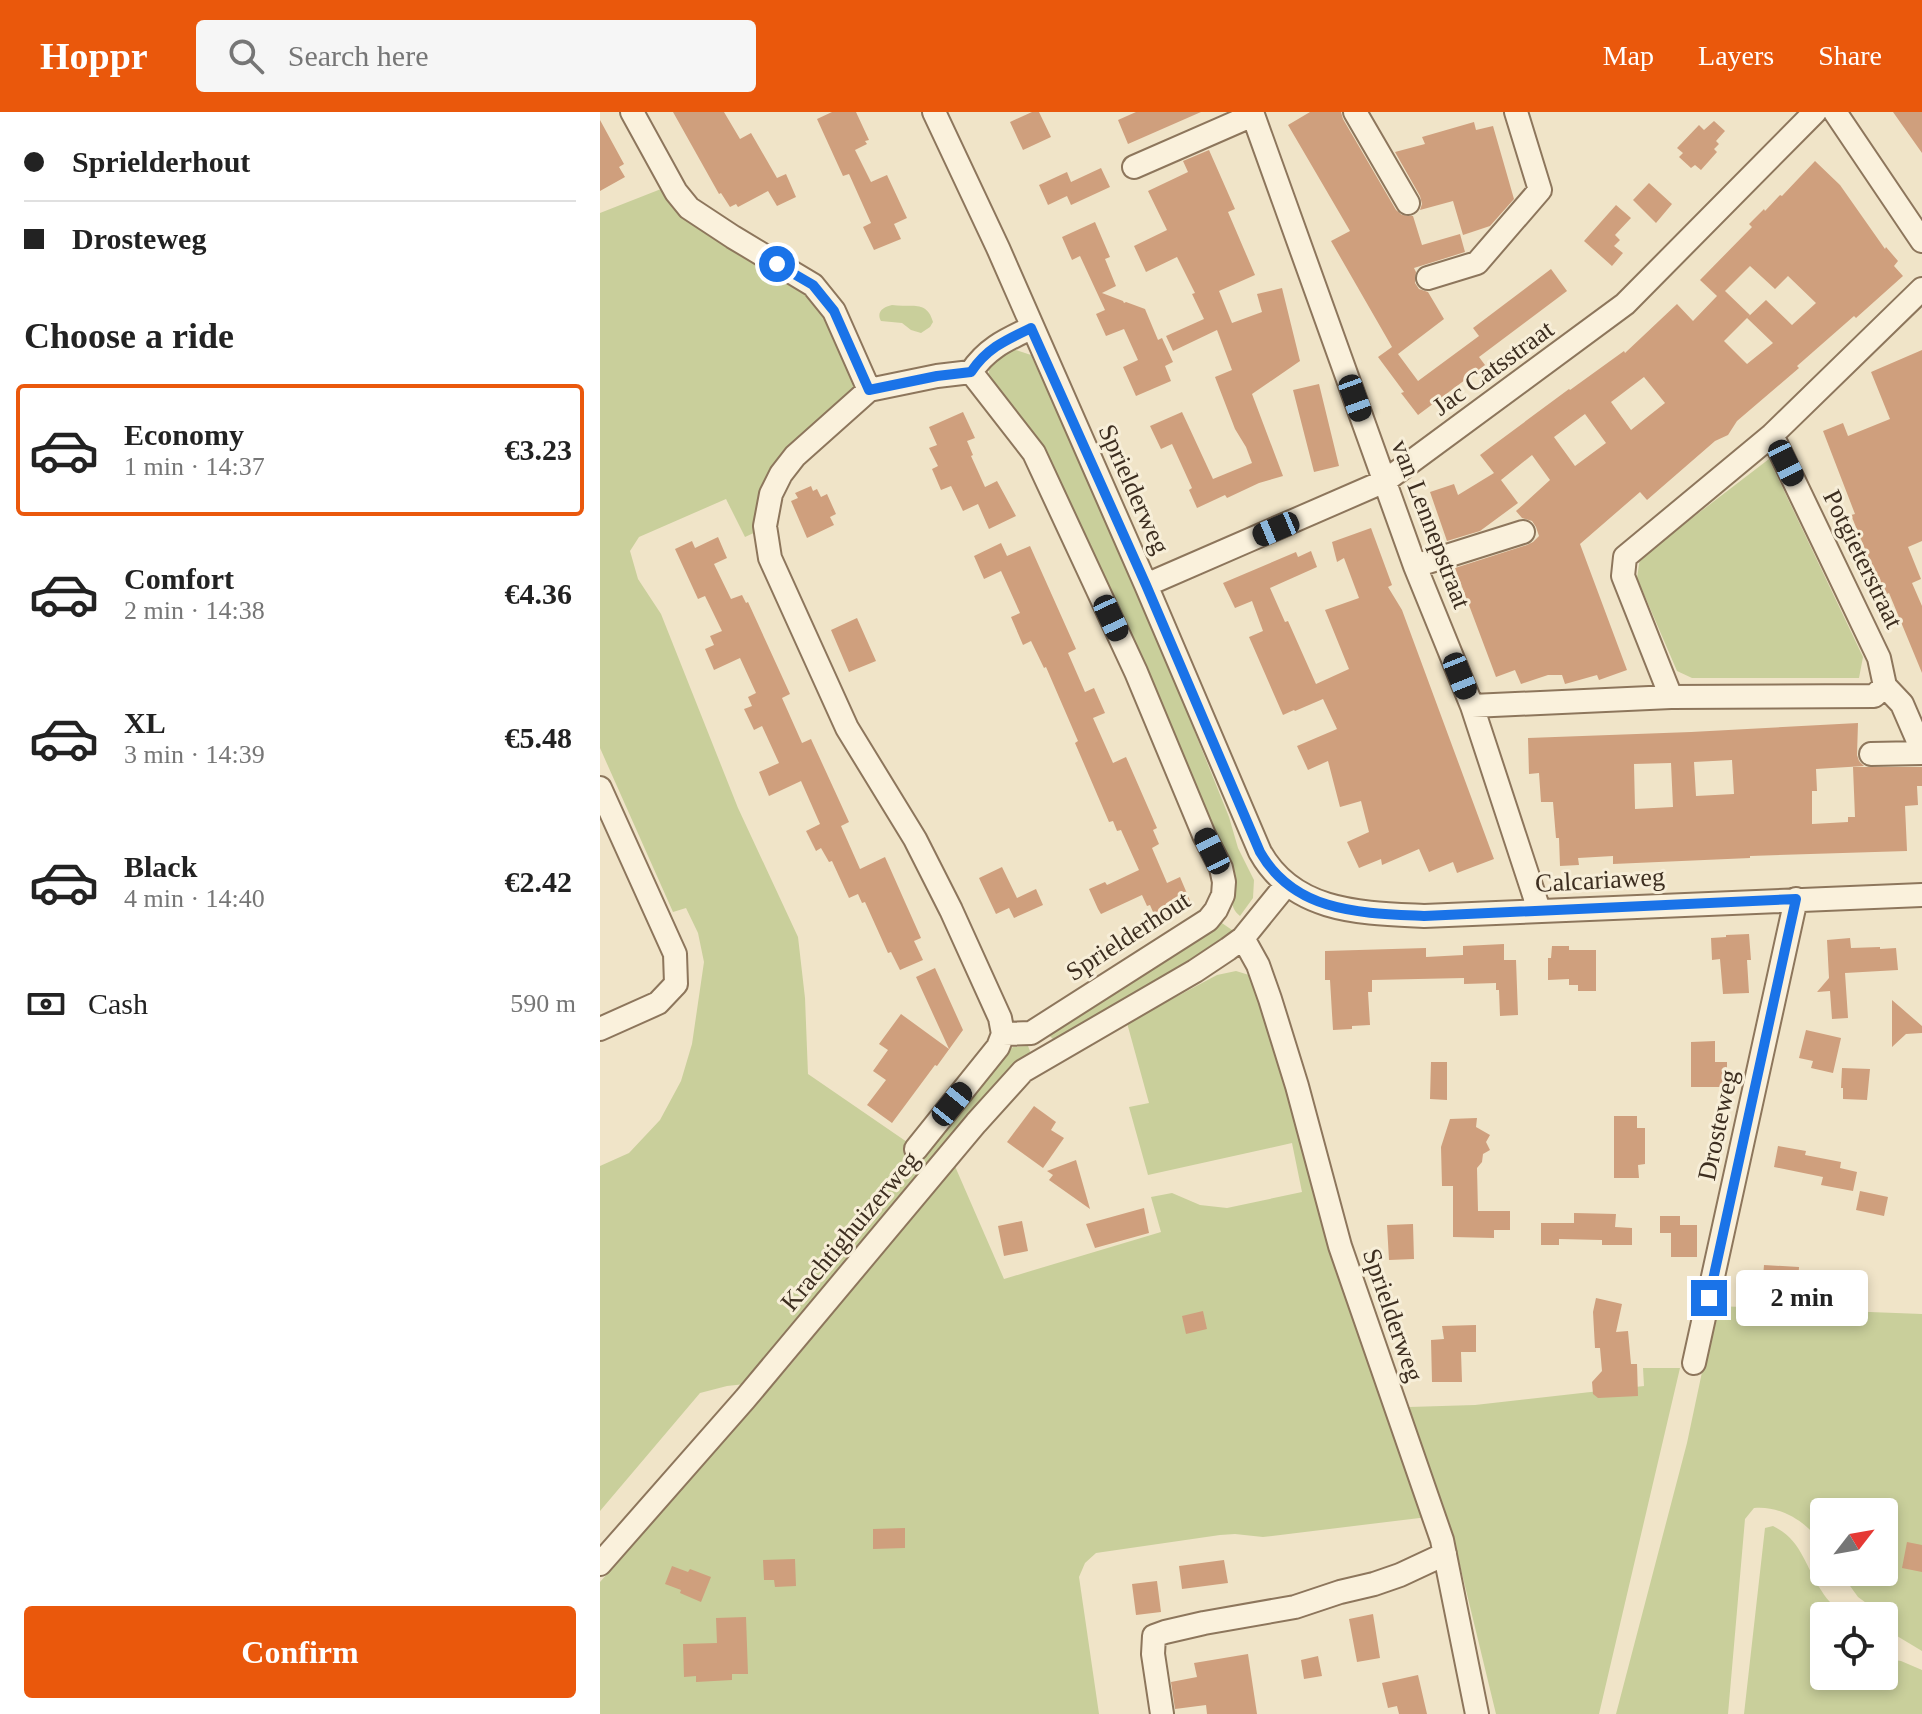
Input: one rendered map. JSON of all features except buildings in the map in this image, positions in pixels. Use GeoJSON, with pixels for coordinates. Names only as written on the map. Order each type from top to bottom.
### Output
{"type":"FeatureCollection","features":[{"type":"Feature","properties":{"kind":"street"},"geometry":{"type":"LineString","coordinates":[[632,112],[676,192],[689,208],[813,285],[834,311],[869,390]]}},
{"type":"Feature","properties":{"kind":"street","name":"Sprielderweg"},"geometry":{"type":"LineString","coordinates":[[934,112],[998,248],[1260,852],[1271,871],[1286,885]]}},
{"type":"Feature","properties":{"kind":"street"},"geometry":{"type":"LineString","coordinates":[[1355,112],[1408,203]]}},
{"type":"Feature","properties":{"kind":"street"},"geometry":{"type":"LineString","coordinates":[[1428,278],[1477,263],[1540,190],[1516,112]]}},
{"type":"Feature","properties":{"kind":"street","name":"Jac Catsstraat"},"geometry":{"type":"LineString","coordinates":[[1146,585],[1385,481],[1625,304],[1815,112]]}},
{"type":"Feature","properties":{"kind":"street"},"geometry":{"type":"LineString","coordinates":[[1835,112],[1922,241]]}},
{"type":"Feature","properties":{"kind":"street"},"geometry":{"type":"LineString","coordinates":[[1134,167],[1253,114]]}},
{"type":"Feature","properties":{"kind":"street","name":"van Lennepstraat"},"geometry":{"type":"LineString","coordinates":[[1253,114],[1415,566],[1472,706],[1539,910]]}},
{"type":"Feature","properties":{"kind":"street"},"geometry":{"type":"LineString","coordinates":[[1671,697],[1623,576],[1625,557],[1772,435],[1922,289]]}},
{"type":"Feature","properties":{"kind":"street"},"geometry":{"type":"LineString","coordinates":[[916,1149],[998,1047],[1003,1034],[1000,1018],[915,839],[847,728],[770,558],[765,526],[771,494],[781,474],[795,456],[869,390],[971,372],[981,357],[997,345],[1031,328]]}},
{"type":"Feature","properties":{"kind":"street","name":"Sprielderhout"},"geometry":{"type":"LineString","coordinates":[[971,372],[1034,453],[1136,672],[1204,835],[1221,868],[1224,882],[1223,895],[1208,920],[1031,1033]]}},
{"type":"Feature","properties":{"kind":"street","name":"Potgieterstraat"},"geometry":{"type":"LineString","coordinates":[[1772,435],[1879,658],[1885,686],[1902,704],[1922,751]]}},
{"type":"Feature","properties":{"kind":"street"},"geometry":{"type":"LineString","coordinates":[[1415,566],[1523,532]]}},
{"type":"Feature","properties":{"kind":"street"},"geometry":{"type":"LineString","coordinates":[[1472,706],[1671,697],[1874,696],[1885,686]]}},
{"type":"Feature","properties":{"kind":"street"},"geometry":{"type":"LineString","coordinates":[[1871,754],[1922,751]]}},
{"type":"Feature","properties":{"kind":"street"},"geometry":{"type":"LineString","coordinates":[[600,788],[675,954],[676,984],[658,1003],[600,1029]]}},
{"type":"Feature","properties":{"kind":"street","name":"Calcariaweg"},"geometry":{"type":"LineString","coordinates":[[1286,885],[1335,908],[1424,916],[1922,895]]}},
{"type":"Feature","properties":{"kind":"street","name":"Krachtighuizerweg"},"geometry":{"type":"LineString","coordinates":[[600,1564],[745,1399],[1023,1071],[1195,971],[1243,938],[1286,885]]}},
{"type":"Feature","properties":{"kind":"street","name":"Drosteweg"},"geometry":{"type":"LineString","coordinates":[[1694,1363],[1796,899]]}},
{"type":"Feature","properties":{"kind":"street","name":"Sprielderweg"},"geometry":{"type":"LineString","coordinates":[[1243,938],[1258,965],[1270,999],[1340,1246],[1442,1540],[1477,1714]]}},
{"type":"Feature","properties":{"kind":"street"},"geometry":{"type":"LineString","coordinates":[[1003,1034],[1031,1033],[1047,1057]]}},
{"type":"Feature","properties":{"kind":"street"},"geometry":{"type":"LineString","coordinates":[[1162,1714],[1153,1654],[1154,1636],[1204,1623],[1295,1607],[1400,1575],[1445,1554]]}},
{"type":"Feature","properties":{"kind":"green space"},"geometry":{"type":"Polygon","coordinates":[[[661,189],[686,217],[773,270],[815,300],[843,344],[855,383],[850,395],[818,425],[758,531],[745,537],[726,499],[639,537],[630,551],[638,579],[661,614],[738,808],[798,937],[805,998],[808,1074],[923,1153],[1000,1058],[1013,1047],[1028,1046],[1030,1051],[1029,1055],[1005,1072],[745,1384],[700,1393],[600,1511],[600,1166],[629,1153],[660,1120],[681,1081],[692,1044],[704,962],[698,933],[686,908],[673,912],[600,748],[600,213],[661,189]]]}},
{"type":"Feature","properties":{"kind":"green space"},"geometry":{"type":"Polygon","coordinates":[[[892,305],[922,307],[933,322],[921,333],[902,323],[881,321],[881,310],[892,305]]]}},
{"type":"Feature","properties":{"kind":"green space"},"geometry":{"type":"Polygon","coordinates":[[[1010,348],[1031,355],[1198,727],[1194,730],[1238,848],[1254,880],[1253,898],[1240,916],[1233,907],[1233,888],[990,385],[992,362],[1010,348]]]}},
{"type":"Feature","properties":{"kind":"green space"},"geometry":{"type":"Polygon","coordinates":[[[1769,459],[1863,657],[1859,678],[1692,678],[1677,671],[1637,578],[1640,558],[1769,459]]]}},
{"type":"Feature","properties":{"kind":"green space"},"geometry":{"type":"Polygon","coordinates":[[[1219,921],[1233,933],[1173,972],[1053,1039],[1043,1030],[1219,921]]]}},
{"type":"Feature","properties":{"kind":"green space"},"geometry":{"type":"Polygon","coordinates":[[[1236,971],[1249,975],[1261,993],[1358,1334],[1396,1425],[1428,1517],[1263,1537],[1220,1535],[1096,1553],[1085,1563],[1079,1577],[1099,1714],[600,1714],[600,1582],[788,1368],[954,1164],[1004,1279],[1161,1232],[1151,1197],[1172,1193],[1200,1205],[1227,1208],[1302,1192],[1292,1143],[1148,1175],[1129,1107],[1149,1103],[1127,1023],[1217,975],[1236,971]]]}},
{"type":"Feature","properties":{"kind":"green space"},"geometry":{"type":"Polygon","coordinates":[[[1716,1306],[1922,1314],[1922,1651],[1898,1637],[1898,1602],[1865,1602],[1850,1586],[1898,1586],[1898,1498],[1810,1498],[1810,1530],[1785,1513],[1754,1508],[1745,1519],[1728,1714],[1616,1714],[1687,1443],[1716,1306]]]}},
{"type":"Feature","properties":{"kind":"green space"},"geometry":{"type":"Polygon","coordinates":[[[1643,1368],[1680,1368],[1599,1714],[1496,1714],[1457,1553],[1409,1407],[1475,1405],[1644,1386],[1643,1368]]]}},
{"type":"Feature","properties":{"kind":"green space"},"geometry":{"type":"Polygon","coordinates":[[[1773,1526],[1797,1546],[1810,1569],[1810,1586],[1819,1586],[1831,1602],[1810,1602],[1810,1690],[1898,1690],[1898,1661],[1901,1661],[1922,1670],[1922,1714],[1744,1714],[1765,1528],[1773,1526]]]}},
{"type":"Feature","properties":{"kind":"route"},"geometry":{"type":"LineString","coordinates":[[777,264],[813,285],[834,311],[869,390],[971,372],[981,357],[997,345],[1031,328],[1146,585],[1260,852],[1271,871],[1286,885],[1335,908],[1424,916],[1796,899],[1709,1298]]}}]}
